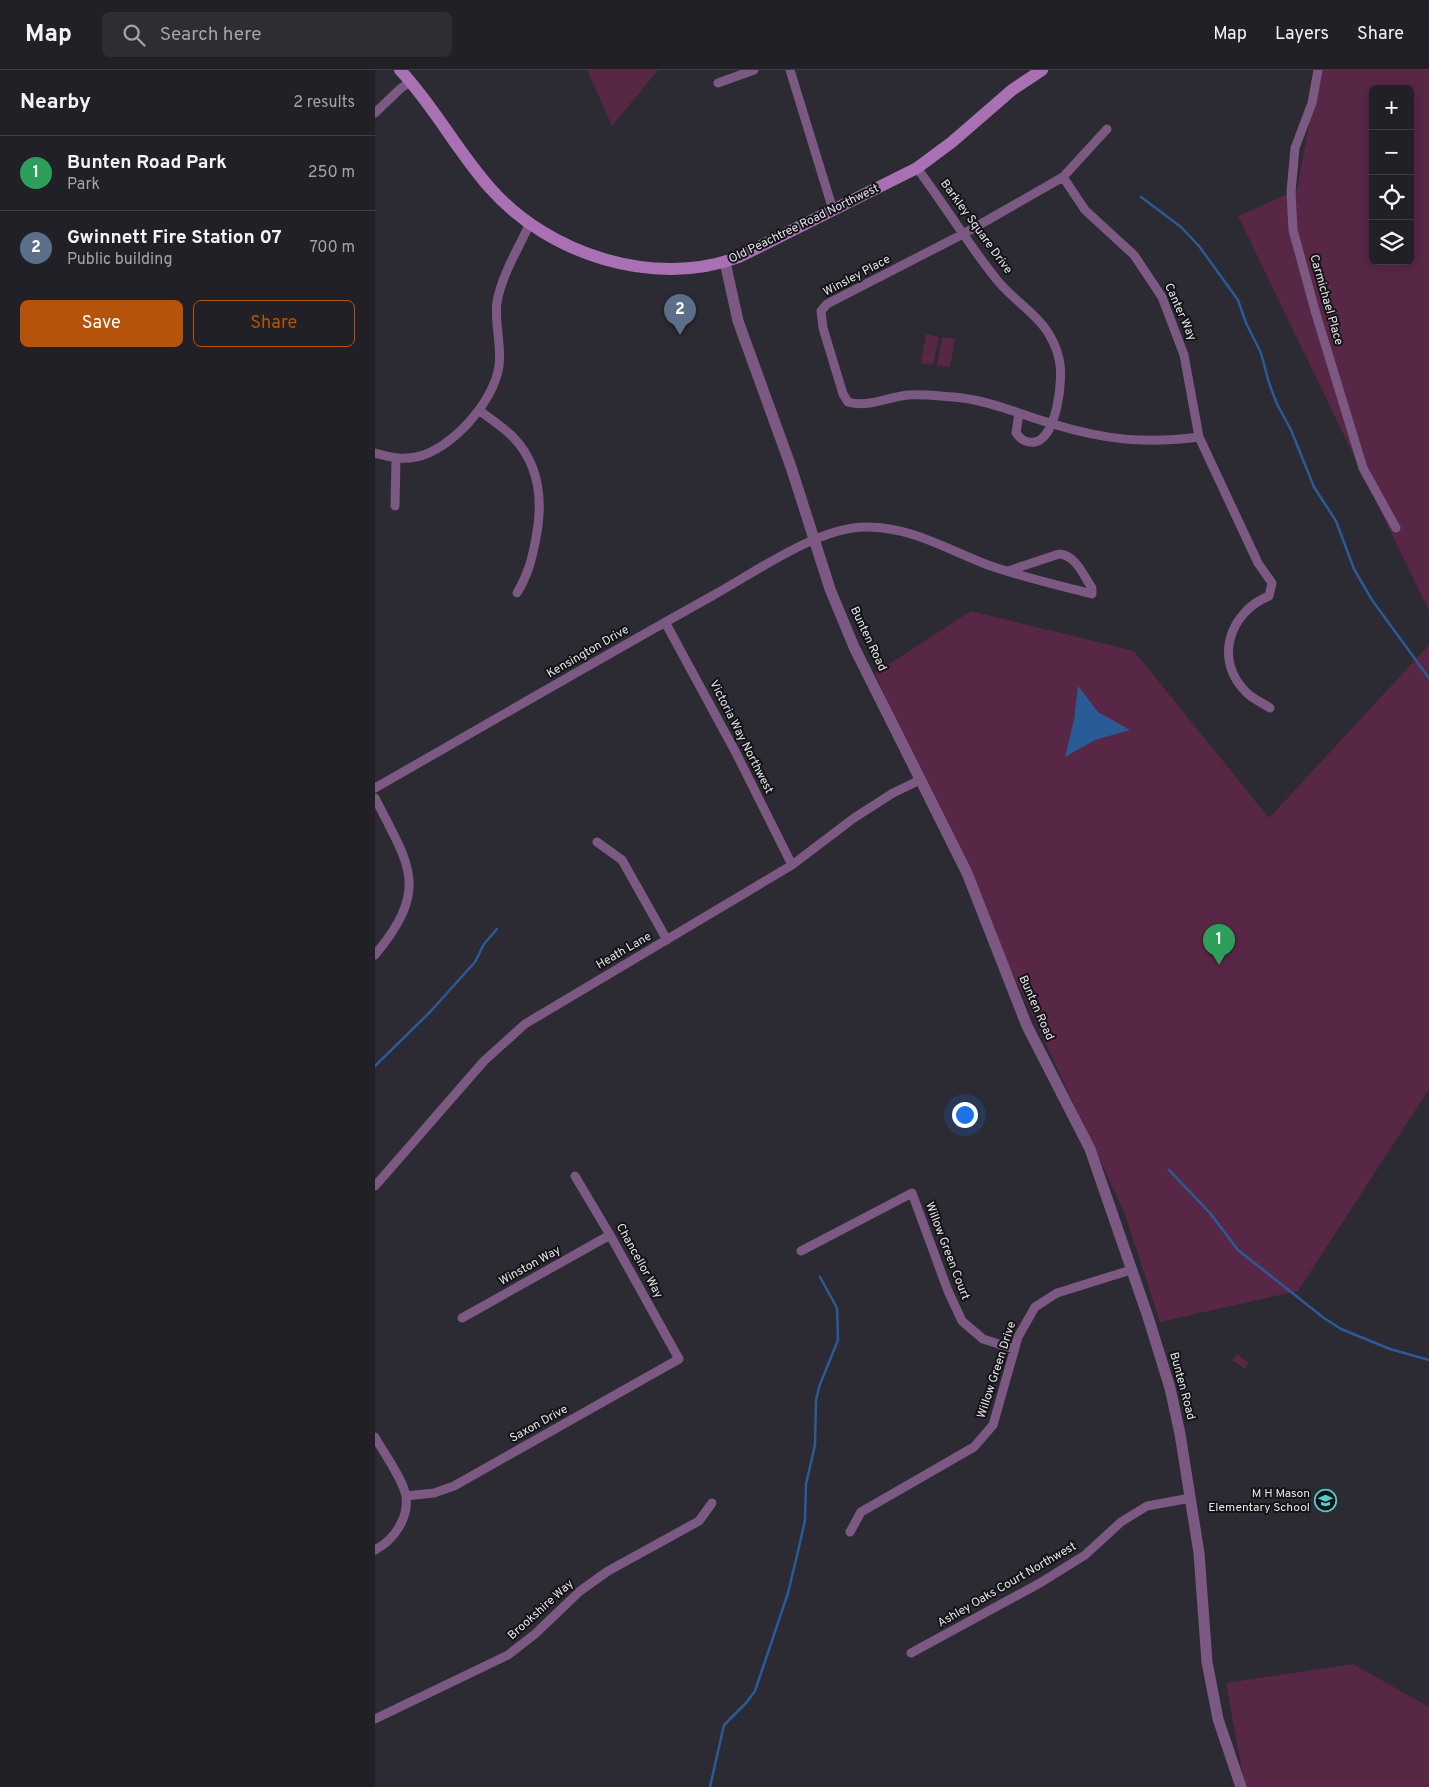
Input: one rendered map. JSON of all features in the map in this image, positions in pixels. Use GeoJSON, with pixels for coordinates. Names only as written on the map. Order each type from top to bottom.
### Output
{"type":"FeatureCollection","features":[{"type":"Feature","properties":{"kind":"main road","name":"Old Peachtree Road Northwest"},"geometry":{"type":"LineString","coordinates":[[400,70],[491,189],[529,225],[588,254],[635,267],[678,268],[725,262],[917,168],[952,142],[1012,90],[1042,70]]}},
{"type":"Feature","properties":{"kind":"street"},"geometry":{"type":"LineString","coordinates":[[718,83],[754,70]]}},
{"type":"Feature","properties":{"kind":"street"},"geometry":{"type":"LineString","coordinates":[[790,70],[833,210]]}},
{"type":"Feature","properties":{"kind":"street","name":"Carmichael Place"},"geometry":{"type":"LineString","coordinates":[[1318,70],[1311,103],[1295,148],[1291,192],[1293,230],[1315,314],[1363,468],[1396,528]]}},
{"type":"Feature","properties":{"kind":"street"},"geometry":{"type":"LineString","coordinates":[[375,113],[401,88],[411,82]]}},
{"type":"Feature","properties":{"kind":"street","name":"Winsley Place"},"geometry":{"type":"LineString","coordinates":[[1107,129],[1063,177],[965,233],[827,304],[821,311],[823,328],[843,394],[848,402],[859,405],[907,395],[952,397],[982,400],[1052,424],[1114,440],[1159,442],[1199,437]]}},
{"type":"Feature","properties":{"kind":"street","name":"Barkley Square Drive"},"geometry":{"type":"LineString","coordinates":[[917,168],[996,279],[1034,314],[1047,330],[1060,361],[1059,392],[1052,424]]}},
{"type":"Feature","properties":{"kind":"street","name":"Canter Way"},"geometry":{"type":"LineString","coordinates":[[1063,177],[1085,210],[1134,255],[1162,297],[1185,355],[1199,437],[1258,563],[1272,583],[1269,596],[1257,601],[1239,616],[1227,652],[1234,674],[1247,693],[1270,708]]}},
{"type":"Feature","properties":{"kind":"street"},"geometry":{"type":"LineString","coordinates":[[375,453],[395,459],[416,458],[437,451],[455,437],[479,410],[495,381],[499,366],[497,302],[507,270],[529,225]]}},
{"type":"Feature","properties":{"kind":"street","name":"Bunten Road"},"geometry":{"type":"LineString","coordinates":[[725,262],[737,321],[791,467],[830,589],[855,647],[967,873],[1027,1026],[1090,1149],[1148,1317],[1173,1401],[1191,1498],[1199,1553],[1207,1662],[1218,1719],[1241,1787]]}},
{"type":"Feature","properties":{"kind":"street"},"geometry":{"type":"LineString","coordinates":[[479,410],[513,437],[528,460],[539,487],[541,514],[528,575],[517,593]]}},
{"type":"Feature","properties":{"kind":"street"},"geometry":{"type":"LineString","coordinates":[[1019,412],[1016,433],[1021,439],[1030,443],[1041,440],[1048,433],[1052,424]]}},
{"type":"Feature","properties":{"kind":"street"},"geometry":{"type":"LineString","coordinates":[[395,459],[395,506]]}},
{"type":"Feature","properties":{"kind":"street","name":"Kensington Drive"},"geometry":{"type":"LineString","coordinates":[[375,788],[665,622],[813,540],[842,529],[867,527],[892,529],[930,539],[1008,572],[1092,594],[1092,588],[1073,558],[1066,554],[1059,554],[1008,572]]}},
{"type":"Feature","properties":{"kind":"street","name":"Victoria Way Northwest"},"geometry":{"type":"LineString","coordinates":[[665,622],[726,735],[791,864]]}},
{"type":"Feature","properties":{"kind":"street","name":"Heath Lane"},"geometry":{"type":"LineString","coordinates":[[375,1186],[484,1061],[525,1024],[791,864],[831,833],[893,792],[920,780]]}},
{"type":"Feature","properties":{"kind":"street"},"geometry":{"type":"LineString","coordinates":[[375,798],[406,860],[410,892],[403,916],[375,955]]}},
{"type":"Feature","properties":{"kind":"street"},"geometry":{"type":"LineString","coordinates":[[597,842],[621,860],[667,940]]}},
{"type":"Feature","properties":{"kind":"street","name":"Chancellor Way"},"geometry":{"type":"LineString","coordinates":[[575,1176],[679,1359]]}},
{"type":"Feature","properties":{"kind":"street","name":"Willow Green Court"},"geometry":{"type":"LineString","coordinates":[[801,1251],[912,1193],[948,1290],[962,1321],[983,1339],[1014,1349]]}},
{"type":"Feature","properties":{"kind":"street","name":"Winston Way"},"geometry":{"type":"LineString","coordinates":[[463,1318],[610,1235]]}},
{"type":"Feature","properties":{"kind":"street","name":"Willow Green Drive"},"geometry":{"type":"LineString","coordinates":[[850,1532],[861,1512],[974,1446],[993,1426],[1014,1349],[1027,1318],[1035,1307],[1057,1293],[1131,1270]]}},
{"type":"Feature","properties":{"kind":"street","name":"Saxon Drive"},"geometry":{"type":"LineString","coordinates":[[406,1496],[434,1493],[454,1486],[679,1359]]}},
{"type":"Feature","properties":{"kind":"street"},"geometry":{"type":"LineString","coordinates":[[375,1437],[406,1496],[404,1516],[397,1531],[382,1546],[375,1550]]}},
{"type":"Feature","properties":{"kind":"street","name":"Ashley Oaks Court Northwest"},"geometry":{"type":"LineString","coordinates":[[911,1654],[1040,1583],[1085,1555],[1121,1522],[1147,1506],[1191,1498]]}},
{"type":"Feature","properties":{"kind":"street","name":"Brookshire Way"},"geometry":{"type":"LineString","coordinates":[[375,1719],[509,1655],[535,1634],[579,1591],[608,1571],[699,1521],[712,1503]]}},
{"type":"Feature","properties":{"kind":"shaded area"},"geometry":{"type":"Polygon","coordinates":[[[587,70],[658,70],[612,126],[587,70]]]}},
{"type":"Feature","properties":{"kind":"shaded area"},"geometry":{"type":"Polygon","coordinates":[[[1319,70],[1429,70],[1429,611],[1238,216],[1297,190],[1319,70]]]}},
{"type":"Feature","properties":{"kind":"shaded area"},"geometry":{"type":"Polygon","coordinates":[[[926,334],[939,337],[933,365],[921,363],[926,334]]]}},
{"type":"Feature","properties":{"kind":"shaded area"},"geometry":{"type":"Polygon","coordinates":[[[942,337],[955,339],[950,367],[937,365],[942,337]]]}},
{"type":"Feature","properties":{"kind":"shaded area"},"geometry":{"type":"Polygon","coordinates":[[[971,611],[1134,651],[1269,818],[1429,645],[1429,1089],[1298,1291],[1160,1322],[1125,1214],[1026,1001],[943,830],[875,673],[971,611]]]}},
{"type":"Feature","properties":{"kind":"shaded area"},"geometry":{"type":"Polygon","coordinates":[[[1237,1354],[1249,1363],[1245,1369],[1232,1360],[1237,1354]]]}},
{"type":"Feature","properties":{"kind":"shaded area"},"geometry":{"type":"Polygon","coordinates":[[[1353,1664],[1429,1707],[1429,1787],[1245,1787],[1226,1683],[1353,1664]]]}},
{"type":"Feature","properties":{"kind":"water"},"geometry":{"type":"Polygon","coordinates":[[[1078,686],[1098,712],[1130,730],[1095,740],[1065,757],[1074,720],[1078,686]]]}},
{"type":"Feature","properties":{"kind":"waterway"},"geometry":{"type":"LineString","coordinates":[[1141,197],[1181,227],[1199,246],[1238,300],[1246,323],[1261,353],[1277,404],[1291,430],[1314,487],[1336,521],[1354,569],[1372,600],[1429,678]]}},
{"type":"Feature","properties":{"kind":"waterway"},"geometry":{"type":"LineString","coordinates":[[375,1066],[430,1012],[475,962],[484,944],[497,929]]}},
{"type":"Feature","properties":{"kind":"waterway"},"geometry":{"type":"LineString","coordinates":[[1169,1170],[1210,1213],[1238,1250],[1324,1318],[1341,1329],[1390,1349],[1429,1360]]}},
{"type":"Feature","properties":{"kind":"waterway"},"geometry":{"type":"LineString","coordinates":[[710,1787],[724,1725],[755,1691],[788,1593],[805,1520],[806,1484],[815,1445],[816,1401],[819,1387],[838,1340],[837,1308],[820,1277]]}},
{"type":"Feature","properties":{"kind":"place","name":"Gwinnett Fire Station 07"},"geometry":{"type":"Point","coordinates":[680,335]}},
{"type":"Feature","properties":{"kind":"place","name":"Bunten Road Park"},"geometry":{"type":"Point","coordinates":[1219,965]}},
{"type":"Feature","properties":{"kind":"place","name":"M H Mason Elementary School"},"geometry":{"type":"Point","coordinates":[1326,1501]}}]}
